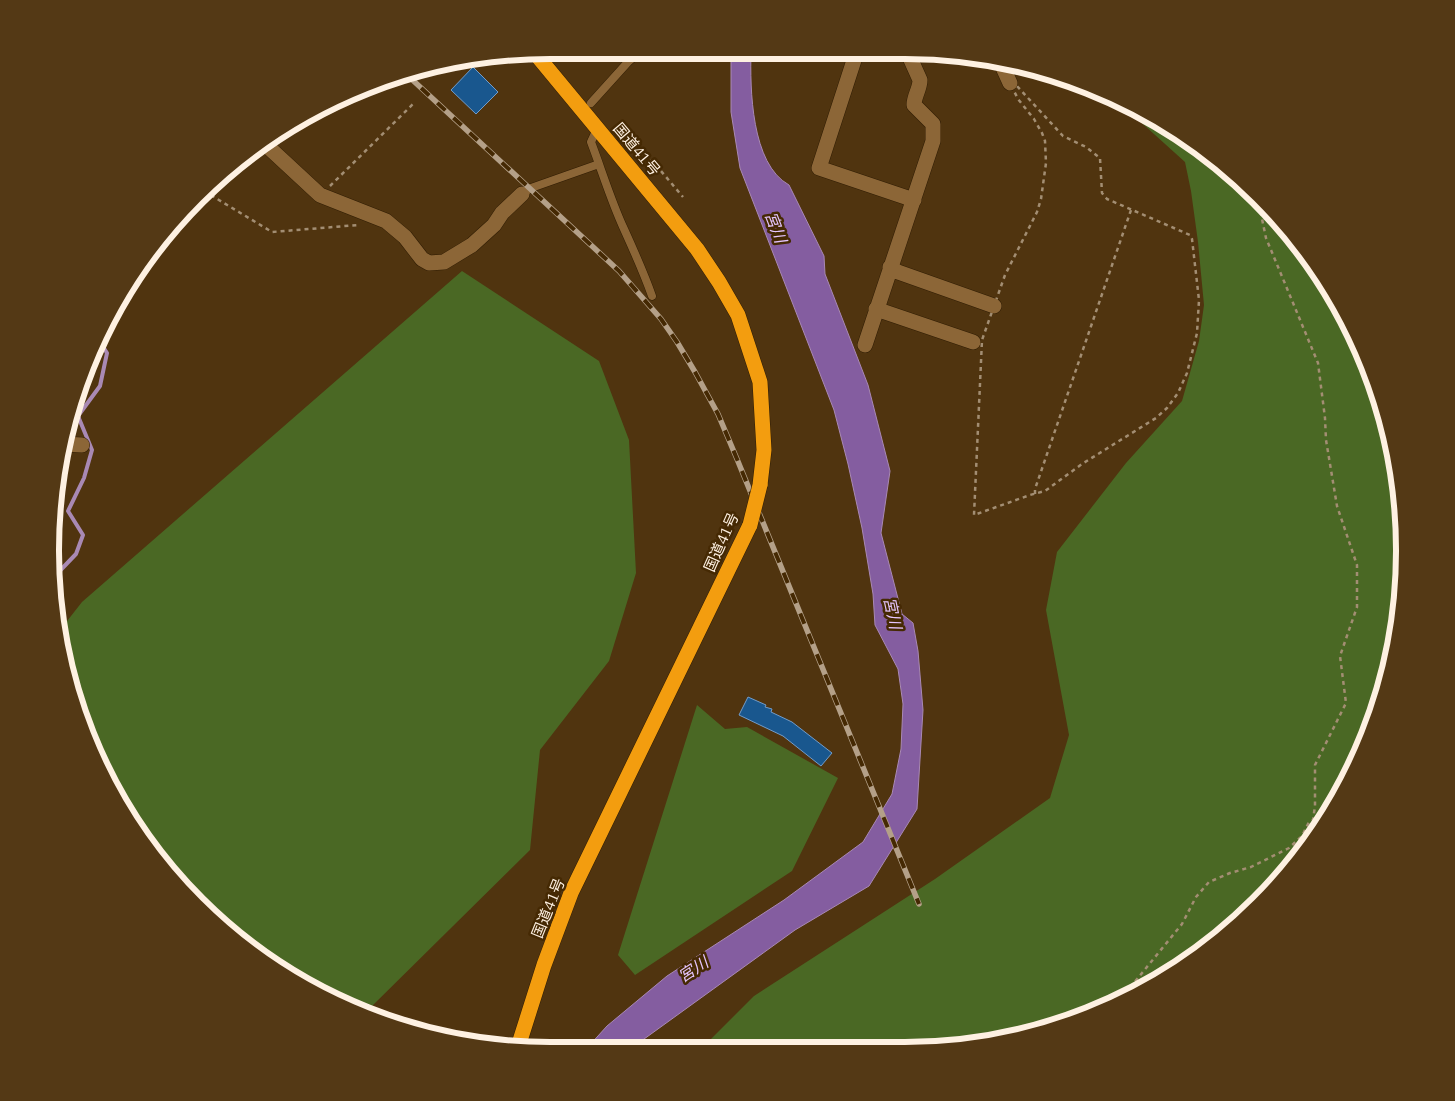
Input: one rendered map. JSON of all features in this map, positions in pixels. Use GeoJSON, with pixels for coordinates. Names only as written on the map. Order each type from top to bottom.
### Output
{"type":"FeatureCollection","features":[{"type":"Feature","properties":{"kind":"highway","name":"国道41号"},"geometry":{"type":"LineString","coordinates":[[520,1041],[544,965],[571,893],[750,526],[760,485],[764,450],[760,382],[738,315],[696,248],[540,59]]}},
{"type":"Feature","properties":{"kind":"street"},"geometry":{"type":"LineString","coordinates":[[854,59],[819,168],[914,200]]}},
{"type":"Feature","properties":{"kind":"street"},"geometry":{"type":"LineString","coordinates":[[865,345],[933,141],[933,124],[914,105],[920,80],[911,59]]}},
{"type":"Feature","properties":{"kind":"street"},"geometry":{"type":"LineString","coordinates":[[1003,69],[1010,83]]}},
{"type":"Feature","properties":{"kind":"street"},"geometry":{"type":"LineString","coordinates":[[269,148],[320,195],[386,221],[405,237],[422,259],[429,263],[444,262],[472,245],[494,225],[502,213],[522,194]]}},
{"type":"Feature","properties":{"kind":"street"},"geometry":{"type":"LineString","coordinates":[[890,267],[898,272],[994,306]]}},
{"type":"Feature","properties":{"kind":"street"},"geometry":{"type":"LineString","coordinates":[[876,309],[973,342]]}},
{"type":"Feature","properties":{"kind":"street"},"geometry":{"type":"LineString","coordinates":[[71,444],[82,445]]}},
{"type":"Feature","properties":{"kind":"lane"},"geometry":{"type":"LineString","coordinates":[[591,103],[632,59]]}},
{"type":"Feature","properties":{"kind":"lane"},"geometry":{"type":"LineString","coordinates":[[597,129],[591,142],[624,228],[643,269],[652,296]]}},
{"type":"Feature","properties":{"kind":"lane"},"geometry":{"type":"LineString","coordinates":[[522,194],[531,188],[599,164]]}},
{"type":"Feature","properties":{"kind":"path"},"geometry":{"type":"LineString","coordinates":[[1010,83],[1016,85],[1063,136],[1086,147],[1100,158],[1102,193],[1107,199],[1190,235],[1199,300],[1197,333],[1188,373],[1178,393],[1156,418],[1082,464],[1046,491],[974,516],[982,340],[1005,275],[1037,212],[1041,199],[1046,163],[1045,141],[1042,133],[1034,119],[1018,99],[1010,83]]}},
{"type":"Feature","properties":{"kind":"path"},"geometry":{"type":"LineString","coordinates":[[320,195],[414,103]]}},
{"type":"Feature","properties":{"kind":"path"},"geometry":{"type":"LineString","coordinates":[[614,128],[661,171],[683,196]]}},
{"type":"Feature","properties":{"kind":"path"},"geometry":{"type":"LineString","coordinates":[[211,195],[272,232],[359,225]]}},
{"type":"Feature","properties":{"kind":"path"},"geometry":{"type":"LineString","coordinates":[[1035,494],[1131,210]]}},
{"type":"Feature","properties":{"kind":"path"},"geometry":{"type":"LineString","coordinates":[[1130,987],[1182,924],[1196,897],[1209,882],[1230,872],[1251,867],[1289,848],[1302,836],[1309,822],[1313,820],[1315,765],[1346,703],[1340,656],[1357,607],[1357,565],[1337,506],[1326,440],[1318,363],[1266,238],[1261,212]]}},
{"type":"Feature","properties":{"kind":"green space"},"geometry":{"type":"Polygon","coordinates":[[[1134,116],[1204,160],[1252,203],[1295,251],[1313,277],[1346,333],[1370,392],[1379,423],[1387,455],[1395,518],[1395,583],[1392,615],[1387,646],[1370,709],[1346,768],[1313,824],[1295,850],[1274,875],[1229,920],[1178,959],[1122,992],[1093,1005],[1032,1025],[969,1038],[904,1042],[708,1042],[754,996],[935,879],[1050,798],[1069,735],[1046,610],[1057,552],[1126,463],[1182,401],[1199,341],[1204,305],[1198,242],[1185,162],[1134,116]]]}},
{"type":"Feature","properties":{"kind":"green space"},"geometry":{"type":"Polygon","coordinates":[[[462,271],[599,361],[629,440],[636,573],[609,661],[540,750],[530,850],[370,1008],[333,992],[277,959],[251,941],[203,898],[160,850],[142,824],[109,768],[85,709],[68,646],[64,624],[82,602],[462,271]]]}},
{"type":"Feature","properties":{"kind":"green space"},"geometry":{"type":"Polygon","coordinates":[[[697,705],[725,729],[747,727],[838,778],[792,871],[635,975],[618,955],[697,705]]]}},
{"type":"Feature","properties":{"kind":"water","name":"宮川"},"geometry":{"type":"Polygon","coordinates":[[[731,59],[751,59],[751,85],[755,124],[760,143],[767,161],[776,175],[789,185],[824,256],[825,274],[868,385],[890,471],[881,533],[902,614],[913,623],[918,651],[923,710],[917,809],[869,886],[795,930],[640,1042],[593,1042],[607,1026],[667,976],[784,900],[863,842],[892,794],[901,749],[903,704],[898,669],[875,625],[873,594],[862,528],[834,410],[740,168],[731,112],[731,59]]]}},
{"type":"Feature","properties":{"kind":"building"},"geometry":{"type":"Polygon","coordinates":[[[473,67],[498,92],[476,114],[451,90],[473,67]]]}},
{"type":"Feature","properties":{"kind":"building"},"geometry":{"type":"Polygon","coordinates":[[[748,697],[766,705],[765,707],[772,709],[771,712],[792,722],[832,753],[821,766],[783,736],[739,715],[748,697]]]}},
{"type":"Feature","properties":{"kind":"waterway"},"geometry":{"type":"LineString","coordinates":[[78,416],[100,386],[107,353],[103,347]]}},
{"type":"Feature","properties":{"kind":"waterway"},"geometry":{"type":"LineString","coordinates":[[60,571],[76,554],[83,535],[68,511],[84,478],[92,450],[78,416]]}},
{"type":"Feature","properties":{"kind":"railway"},"geometry":{"type":"LineString","coordinates":[[412,79],[619,271],[661,319],[677,342],[718,414],[919,904]]}}]}
